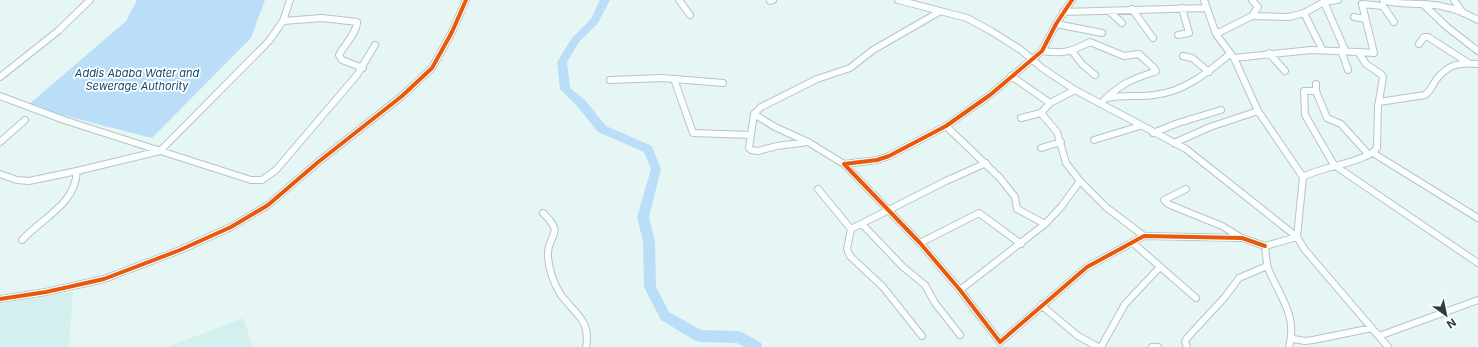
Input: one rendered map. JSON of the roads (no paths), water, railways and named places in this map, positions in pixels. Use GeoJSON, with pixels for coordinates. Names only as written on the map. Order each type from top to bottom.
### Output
{"type":"FeatureCollection","features":[{"type":"Feature","properties":{"kind":"street"},"geometry":{"type":"LineString","coordinates":[[0,77],[59,31],[80,12],[90,0]]}},
{"type":"Feature","properties":{"kind":"street"},"geometry":{"type":"LineString","coordinates":[[0,174],[17,180],[29,180],[77,172],[160,151],[270,41],[283,21],[290,0]]}},
{"type":"Feature","properties":{"kind":"street"},"geometry":{"type":"LineString","coordinates":[[0,299],[46,292],[104,280],[180,250],[231,227],[268,205],[322,159],[402,96],[432,68],[452,32],[466,0]]}},
{"type":"Feature","properties":{"kind":"street"},"geometry":{"type":"LineString","coordinates":[[679,0],[690,15]]}},
{"type":"Feature","properties":{"kind":"street"},"geometry":{"type":"LineString","coordinates":[[898,0],[974,21],[1004,39],[1053,76],[1075,90],[1174,143],[1195,156],[1297,237],[1304,250],[1388,347]]}},
{"type":"Feature","properties":{"kind":"street"},"geometry":{"type":"LineString","coordinates":[[844,164],[877,160],[889,156],[946,126],[970,107],[990,95],[1042,51],[1063,12],[1072,0]]}},
{"type":"Feature","properties":{"kind":"street"},"geometry":{"type":"LineString","coordinates":[[1204,0],[1216,34],[1232,56],[1258,111],[1303,177],[1297,237]]}},
{"type":"Feature","properties":{"kind":"street"},"geometry":{"type":"LineString","coordinates":[[1252,0],[1258,7],[1252,16]]}},
{"type":"Feature","properties":{"kind":"street"},"geometry":{"type":"LineString","coordinates":[[1216,34],[1252,16],[1289,17],[1304,13],[1324,2],[1338,0]]}},
{"type":"Feature","properties":{"kind":"street"},"geometry":{"type":"LineString","coordinates":[[1454,0],[1463,13]]}},
{"type":"Feature","properties":{"kind":"street"},"geometry":{"type":"LineString","coordinates":[[1324,2],[1343,50],[1348,70]]}},
{"type":"Feature","properties":{"kind":"street"},"geometry":{"type":"LineString","coordinates":[[1420,2],[1450,30],[1478,51]]}},
{"type":"Feature","properties":{"kind":"street"},"geometry":{"type":"LineString","coordinates":[[1107,98],[1168,93],[1185,87],[1232,56],[1298,49],[1343,50],[1374,53],[1362,4],[1420,2],[1463,13],[1478,20]]}},
{"type":"Feature","properties":{"kind":"street"},"geometry":{"type":"LineString","coordinates":[[1384,3],[1394,22]]}},
{"type":"Feature","properties":{"kind":"street"},"geometry":{"type":"LineString","coordinates":[[1178,35],[1189,33],[1182,8]]}},
{"type":"Feature","properties":{"kind":"street"},"geometry":{"type":"LineString","coordinates":[[1063,12],[1206,8]]}},
{"type":"Feature","properties":{"kind":"street"},"geometry":{"type":"LineString","coordinates":[[1132,9],[1153,38]]}},
{"type":"Feature","properties":{"kind":"street"},"geometry":{"type":"LineString","coordinates":[[1109,11],[1122,23]]}},
{"type":"Feature","properties":{"kind":"street"},"geometry":{"type":"LineString","coordinates":[[808,142],[785,144],[753,151],[749,148],[754,114],[761,107],[817,79],[850,68],[873,50],[939,12]]}},
{"type":"Feature","properties":{"kind":"street"},"geometry":{"type":"LineString","coordinates":[[1304,13],[1322,49]]}},
{"type":"Feature","properties":{"kind":"street"},"geometry":{"type":"LineString","coordinates":[[1354,17],[1365,19]]}},
{"type":"Feature","properties":{"kind":"street"},"geometry":{"type":"LineString","coordinates":[[283,21],[322,18],[357,22],[357,27],[343,46],[339,55],[342,60],[363,68]]}},
{"type":"Feature","properties":{"kind":"street"},"geometry":{"type":"LineString","coordinates":[[1056,24],[1102,33]]}},
{"type":"Feature","properties":{"kind":"street"},"geometry":{"type":"LineString","coordinates":[[1419,44],[1424,37],[1428,37],[1469,63]]}},
{"type":"Feature","properties":{"kind":"street"},"geometry":{"type":"LineString","coordinates":[[1042,51],[1054,53],[1072,51],[1090,42],[1124,56],[1138,54],[1155,69],[1156,71],[1154,72],[1124,84],[1113,91],[1100,104]]}},
{"type":"Feature","properties":{"kind":"street"},"geometry":{"type":"LineString","coordinates":[[0,96],[22,106],[160,151],[251,180],[262,180],[276,170],[363,68],[375,45]]}},
{"type":"Feature","properties":{"kind":"street"},"geometry":{"type":"LineString","coordinates":[[1072,51],[1082,64],[1095,75]]}},
{"type":"Feature","properties":{"kind":"street"},"geometry":{"type":"LineString","coordinates":[[1303,177],[1312,172],[1371,154],[1377,148],[1378,106],[1383,78],[1382,75],[1366,64],[1358,52]]}},
{"type":"Feature","properties":{"kind":"street"},"geometry":{"type":"LineString","coordinates":[[1269,53],[1285,71]]}},
{"type":"Feature","properties":{"kind":"street"},"geometry":{"type":"LineString","coordinates":[[1183,56],[1192,58],[1209,72]]}},
{"type":"Feature","properties":{"kind":"street"},"geometry":{"type":"LineString","coordinates":[[1379,102],[1413,98],[1427,94],[1448,67],[1454,63],[1461,62],[1478,64]]}},
{"type":"Feature","properties":{"kind":"street"},"geometry":{"type":"LineString","coordinates":[[1012,76],[1050,102]]}},
{"type":"Feature","properties":{"kind":"street"},"geometry":{"type":"LineString","coordinates":[[674,79],[693,132],[751,135]]}},
{"type":"Feature","properties":{"kind":"street"},"geometry":{"type":"LineString","coordinates":[[610,80],[674,79],[724,83]]}},
{"type":"Feature","properties":{"kind":"street"},"geometry":{"type":"LineString","coordinates":[[1316,84],[1316,91],[1327,118],[1341,124],[1371,154],[1478,218]]}},
{"type":"Feature","properties":{"kind":"street"},"geometry":{"type":"LineString","coordinates":[[1021,118],[1041,113],[1050,102],[1075,90]]}},
{"type":"Feature","properties":{"kind":"street"},"geometry":{"type":"LineString","coordinates":[[1316,91],[1304,91],[1305,115],[1315,137],[1334,165],[1478,263]]}},
{"type":"Feature","properties":{"kind":"street"},"geometry":{"type":"LineString","coordinates":[[1153,133],[1178,123],[1221,110]]}},
{"type":"Feature","properties":{"kind":"street"},"geometry":{"type":"LineString","coordinates":[[1174,143],[1210,127],[1258,111]]}},
{"type":"Feature","properties":{"kind":"street"},"geometry":{"type":"LineString","coordinates":[[1041,113],[1057,132],[1066,163],[1080,181],[1107,208],[1144,236]]}},
{"type":"Feature","properties":{"kind":"street"},"geometry":{"type":"LineString","coordinates":[[754,114],[775,127],[808,142],[844,164],[920,243],[960,290],[1001,345],[1041,305],[1087,267],[1144,236],[1242,238]]}},
{"type":"Feature","properties":{"kind":"street"},"geometry":{"type":"LineString","coordinates":[[0,142],[25,120]]}},
{"type":"Feature","properties":{"kind":"street"},"geometry":{"type":"LineString","coordinates":[[946,126],[986,164],[1015,198],[1017,209],[1045,224]]}},
{"type":"Feature","properties":{"kind":"street"},"geometry":{"type":"LineString","coordinates":[[1094,140],[1140,126]]}},
{"type":"Feature","properties":{"kind":"street"},"geometry":{"type":"LineString","coordinates":[[1041,148],[1061,142]]}},
{"type":"Feature","properties":{"kind":"street"},"geometry":{"type":"LineString","coordinates":[[851,229],[946,181],[986,164]]}},
{"type":"Feature","properties":{"kind":"street"},"geometry":{"type":"LineString","coordinates":[[22,240],[67,200],[74,191],[78,180],[77,172]]}},
{"type":"Feature","properties":{"kind":"street"},"geometry":{"type":"LineString","coordinates":[[960,290],[1045,224],[1061,207],[1080,181]]}},
{"type":"Feature","properties":{"kind":"street"},"geometry":{"type":"LineString","coordinates":[[818,189],[851,229],[847,253],[883,286],[922,336]]}},
{"type":"Feature","properties":{"kind":"street"},"geometry":{"type":"LineString","coordinates":[[1186,189],[1164,200],[1168,204],[1222,226],[1242,238],[1265,246],[1297,237]]}},
{"type":"Feature","properties":{"kind":"street"},"geometry":{"type":"LineString","coordinates":[[543,213],[555,226],[556,231],[548,252],[556,286],[559,293],[582,318],[588,335],[586,347]]}},
{"type":"Feature","properties":{"kind":"street"},"geometry":{"type":"LineString","coordinates":[[920,243],[979,213],[1021,244]]}},
{"type":"Feature","properties":{"kind":"street"},"geometry":{"type":"LineString","coordinates":[[862,224],[903,267],[925,285],[935,303],[960,335]]}},
{"type":"Feature","properties":{"kind":"street"},"geometry":{"type":"LineString","coordinates":[[1133,242],[1196,298]]}},
{"type":"Feature","properties":{"kind":"street"},"geometry":{"type":"LineString","coordinates":[[1265,246],[1268,266],[1288,307],[1293,339],[1289,347]]}},
{"type":"Feature","properties":{"kind":"street"},"geometry":{"type":"LineString","coordinates":[[1187,347],[1185,342],[1187,338],[1225,297],[1239,278],[1268,266]]}},
{"type":"Feature","properties":{"kind":"street"},"geometry":{"type":"LineString","coordinates":[[1101,347],[1125,304],[1160,267]]}},
{"type":"Feature","properties":{"kind":"street"},"geometry":{"type":"LineString","coordinates":[[1378,336],[1478,300]]}},
{"type":"Feature","properties":{"kind":"street"},"geometry":{"type":"LineString","coordinates":[[1041,305],[1078,336],[1098,347]]}},
{"type":"Feature","properties":{"kind":"street"},"geometry":{"type":"LineString","coordinates":[[1293,339],[1313,340],[1372,328]]}},
{"type":"Feature","properties":{"kind":"street"},"geometry":{"type":"LineString","coordinates":[[1152,347],[1158,347]]}},
{"type":"Feature","properties":{"kind":"water","name":"Addis Ababa Water and Sewerage Authority"},"geometry":{"type":"Polygon","coordinates":[[[137,0],[265,0],[251,38],[152,138],[27,106],[126,21],[137,0]]]}},
{"type":"Feature","properties":{"kind":"waterway"},"geometry":{"type":"LineString","coordinates":[[605,0],[595,21],[575,40],[562,62],[565,89],[581,103],[602,129],[648,149],[656,169],[643,217],[649,242],[650,287],[665,316],[699,336],[739,337],[756,347]]}}]}
